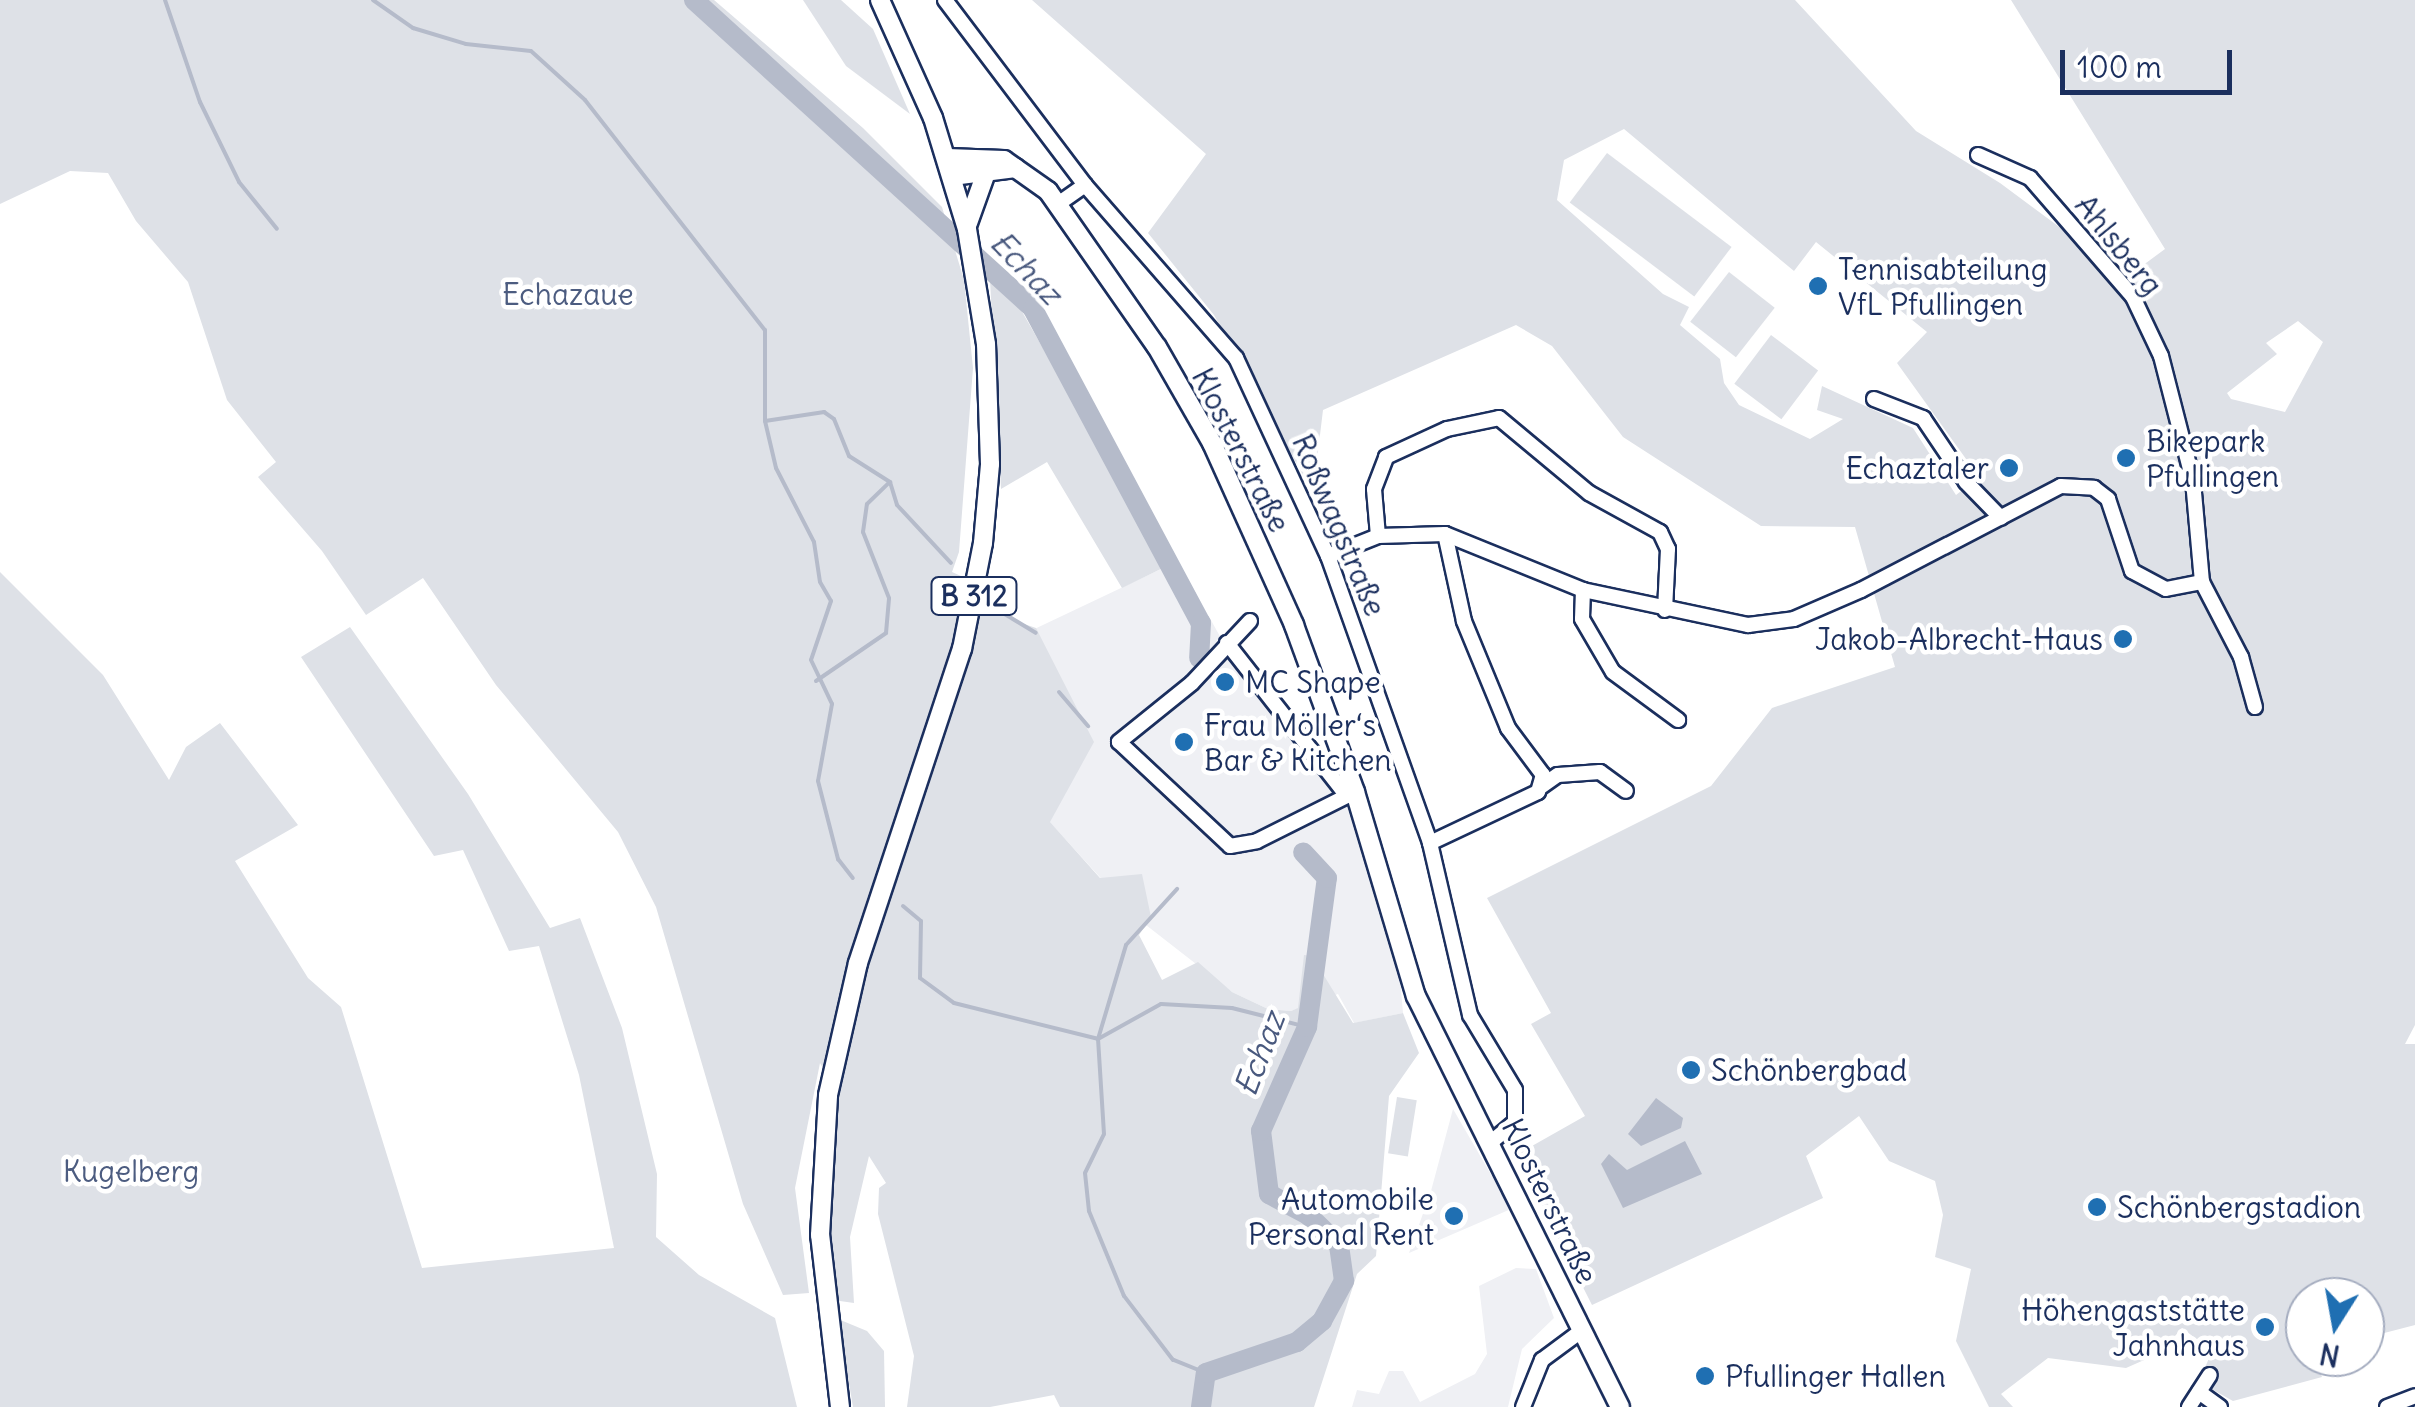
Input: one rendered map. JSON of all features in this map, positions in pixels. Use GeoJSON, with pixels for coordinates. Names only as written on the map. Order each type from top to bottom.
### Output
{"type":"FeatureCollection","features":[{"type":"Feature","properties":{"kind":"main road","name":"B 312"},"geometry":{"type":"LineString","coordinates":[[840,1407],[820,1235],[828,1095],[848,1001],[951,688],[979,568],[990,464],[985,327],[969,235],[920,84],[880,0]]}},
{"type":"Feature","properties":{"kind":"main road","name":"Klosterstraße"},"geometry":{"type":"LineString","coordinates":[[950,167],[980,154],[1018,168],[1058,204],[1157,348],[1212,443],[1294,626],[1416,996],[1492,1141],[1620,1407]]}},
{"type":"Feature","properties":{"kind":"main road"},"geometry":{"type":"LineString","coordinates":[[950,167],[1018,168]]}},
{"type":"Feature","properties":{"kind":"main road"},"geometry":{"type":"LineString","coordinates":[[969,235],[987,170]]}},
{"type":"Feature","properties":{"kind":"street","name":"Roßwagstraße"},"geometry":{"type":"LineString","coordinates":[[944,0],[1085,185],[1236,358],[1328,556],[1430,844],[1470,1016],[1518,1102],[1509,1131],[1492,1141]]}},
{"type":"Feature","properties":{"kind":"street","name":"Ahlsberg"},"geometry":{"type":"LineString","coordinates":[[1978,155],[2030,178],[2133,297],[2161,356],[2193,481],[2202,582]]}},
{"type":"Feature","properties":{"kind":"street"},"geometry":{"type":"LineString","coordinates":[[1058,204],[1085,185]]}},
{"type":"Feature","properties":{"kind":"street"},"geometry":{"type":"LineString","coordinates":[[1874,399],[1923,418],[1966,482],[2001,518]]}},
{"type":"Feature","properties":{"kind":"street"},"geometry":{"type":"LineString","coordinates":[[1378,536],[1374,489],[1386,458],[1447,429],[1499,418],[1589,493],[1660,532],[1668,549],[1665,610]]}},
{"type":"Feature","properties":{"kind":"street"},"geometry":{"type":"LineString","coordinates":[[1328,556],[1378,536],[1445,534],[1583,590],[1748,625],[1794,619],[2061,486],[2094,488],[2108,500],[2132,571],[2166,589],[2202,582],[2241,656],[2254,708]]}},
{"type":"Feature","properties":{"kind":"street"},"geometry":{"type":"LineString","coordinates":[[1445,534],[1464,620],[1508,728],[1543,775],[1542,786]]}},
{"type":"Feature","properties":{"kind":"street"},"geometry":{"type":"LineString","coordinates":[[1583,590],[1582,619],[1613,672],[1678,720]]}},
{"type":"Feature","properties":{"kind":"street"},"geometry":{"type":"LineString","coordinates":[[1226,643],[1351,794],[1256,841],[1230,846],[1144,773],[1119,742],[1188,686],[1226,643],[1250,621]]}},
{"type":"Feature","properties":{"kind":"street"},"geometry":{"type":"LineString","coordinates":[[1430,844],[1558,776],[1600,772],[1626,791]]}},
{"type":"Feature","properties":{"kind":"street"},"geometry":{"type":"LineString","coordinates":[[1519,1406],[1542,1360],[1581,1331]]}},
{"type":"Feature","properties":{"kind":"street"},"geometry":{"type":"LineString","coordinates":[[2189,1407],[2210,1376]]}},
{"type":"Feature","properties":{"kind":"street"},"geometry":{"type":"LineString","coordinates":[[2199,1392],[2220,1407]]}},
{"type":"Feature","properties":{"kind":"street"},"geometry":{"type":"LineString","coordinates":[[2387,1407],[2415,1396]]}},
{"type":"Feature","properties":{"kind":"shaded area"},"geometry":{"type":"Polygon","coordinates":[[[1178,561],[1222,640],[1350,800],[1399,967],[1403,1013],[1354,1023],[1338,994],[1291,1011],[1268,1009],[1232,992],[1137,918],[1027,797],[1007,642],[1178,561]]]}},
{"type":"Feature","properties":{"kind":"shaded area"},"geometry":{"type":"Polygon","coordinates":[[[1453,1109],[1511,1209],[1409,1253],[1431,1191],[1453,1109]]]}},
{"type":"Feature","properties":{"kind":"shaded area"},"geometry":{"type":"Polygon","coordinates":[[[1516,1268],[1536,1269],[1554,1318],[1522,1349],[1508,1407],[1352,1407],[1357,1390],[1379,1394],[1389,1371],[1403,1371],[1420,1402],[1475,1374],[1487,1354],[1479,1286],[1516,1268]]]}},
{"type":"Feature","properties":{"kind":"green space","name":"Echazaue"},"geometry":{"type":"Polygon","coordinates":[[[0,0],[714,0],[863,128],[942,207],[964,280],[973,368],[959,552],[952,572],[979,584],[990,604],[1009,619],[1036,628],[1094,742],[1050,822],[1100,878],[1142,874],[1151,917],[1139,935],[1162,980],[1198,962],[1232,992],[1268,1009],[1291,1011],[1298,1008],[1304,955],[1312,956],[1353,1023],[1403,1013],[1419,1053],[1389,1096],[1376,1256],[1357,1274],[1314,1407],[1060,1407],[1054,1395],[990,1407],[907,1407],[914,1356],[878,1214],[879,1188],[886,1183],[869,1156],[850,1237],[854,1303],[833,1300],[826,1207],[839,1098],[820,1063],[795,1188],[809,1293],[783,1295],[743,1204],[656,907],[618,832],[496,685],[423,578],[366,615],[322,551],[258,477],[276,462],[227,400],[188,282],[136,221],[108,173],[70,171],[0,204],[0,0]]]}},
{"type":"Feature","properties":{"kind":"green space"},"geometry":{"type":"Polygon","coordinates":[[[803,0],[841,0],[873,29],[910,114],[846,66],[803,0]]]}},
{"type":"Feature","properties":{"kind":"green space"},"geometry":{"type":"Polygon","coordinates":[[[1032,0],[1795,0],[1916,131],[2000,183],[2127,277],[2165,249],[2011,0],[2415,0],[2415,1025],[2405,1044],[2415,1044],[2415,1325],[2385,1333],[2385,1277],[2285,1277],[2285,1377],[2322,1377],[2233,1401],[2199,1382],[2212,1351],[2182,1328],[2160,1353],[2126,1368],[2048,1358],[2001,1394],[2013,1407],[1989,1407],[1956,1341],[1971,1269],[1935,1257],[1943,1215],[1935,1181],[1889,1161],[1859,1116],[1806,1156],[1823,1198],[1592,1305],[1516,1155],[1585,1116],[1531,1024],[1551,1013],[1487,898],[1711,786],[1772,708],[1895,667],[1855,527],[1761,526],[1623,437],[1552,346],[1516,325],[1323,410],[1313,493],[1214,315],[1148,233],[1206,154],[1032,0]],[[1624,129],[1564,160],[1557,200],[1663,294],[1689,307],[1680,325],[1720,359],[1724,383],[1739,405],[1810,439],[1843,419],[1817,410],[1822,386],[1913,428],[1956,495],[1979,477],[1897,363],[1927,332],[1816,242],[1794,271],[1624,129]],[[2298,321],[2266,343],[2277,354],[2227,393],[2231,399],[2285,412],[2323,342],[2298,321]]]}},
{"type":"Feature","properties":{"kind":"green space"},"geometry":{"type":"Polygon","coordinates":[[[1607,153],[1732,247],[1694,296],[1570,203],[1607,153]]]}},
{"type":"Feature","properties":{"kind":"green space"},"geometry":{"type":"Polygon","coordinates":[[[1729,272],[1775,308],[1736,357],[1690,322],[1729,272]]]}},
{"type":"Feature","properties":{"kind":"green space"},"geometry":{"type":"Polygon","coordinates":[[[990,280],[1016,301],[1167,566],[1122,588],[1047,462],[1001,489],[990,280]]]}},
{"type":"Feature","properties":{"kind":"green space"},"geometry":{"type":"Polygon","coordinates":[[[1771,335],[1818,371],[1781,419],[1734,384],[1771,335]]]}},
{"type":"Feature","properties":{"kind":"green space","name":"Kugelberg"},"geometry":{"type":"Polygon","coordinates":[[[0,572],[103,675],[169,780],[186,747],[220,723],[298,825],[235,861],[308,978],[341,1007],[422,1268],[614,1248],[579,1075],[539,946],[509,951],[463,850],[434,856],[301,657],[350,627],[468,794],[550,928],[580,918],[622,1028],[657,1174],[656,1237],[699,1275],[775,1318],[797,1407],[0,1407],[0,572]]]}},
{"type":"Feature","properties":{"kind":"green space"},"geometry":{"type":"Polygon","coordinates":[[[1397,1097],[1417,1100],[1408,1156],[1388,1153],[1397,1097]]]}},
{"type":"Feature","properties":{"kind":"green space"},"geometry":{"type":"Polygon","coordinates":[[[838,1319],[867,1331],[884,1351],[885,1407],[853,1407],[838,1319]]]}},
{"type":"Feature","properties":{"kind":"water"},"geometry":{"type":"Polygon","coordinates":[[[1656,1098],[1683,1118],[1681,1128],[1641,1146],[1628,1134],[1656,1098]]]}},
{"type":"Feature","properties":{"kind":"water"},"geometry":{"type":"Polygon","coordinates":[[[1685,1141],[1702,1174],[1623,1208],[1601,1164],[1609,1154],[1627,1170],[1685,1141]]]}},
{"type":"Feature","properties":{"kind":"waterway"},"geometry":{"type":"LineString","coordinates":[[165,0],[200,102],[239,182],[277,229]]}},
{"type":"Feature","properties":{"kind":"waterway"},"geometry":{"type":"LineString","coordinates":[[373,0],[413,28],[466,44],[531,51],[585,100],[765,330],[765,421],[776,468],[814,542],[820,582],[831,601],[811,660],[832,704],[818,781],[838,859],[853,878]]}},
{"type":"Feature","properties":{"kind":"waterway","name":"Echaz"},"geometry":{"type":"LineString","coordinates":[[694,0],[1033,309],[1201,623],[1199,658]]}},
{"type":"Feature","properties":{"kind":"waterway"},"geometry":{"type":"LineString","coordinates":[[765,421],[824,412],[834,419],[849,456],[890,482],[897,505],[951,563]]}},
{"type":"Feature","properties":{"kind":"waterway"},"geometry":{"type":"LineString","coordinates":[[816,681],[886,633],[889,598],[863,532],[867,504],[889,483]]}},
{"type":"Feature","properties":{"kind":"waterway"},"geometry":{"type":"LineString","coordinates":[[998,610],[1036,633]]}},
{"type":"Feature","properties":{"kind":"waterway"},"geometry":{"type":"LineString","coordinates":[[1059,692],[1088,726]]}},
{"type":"Feature","properties":{"kind":"waterway","name":"Echaz"},"geometry":{"type":"LineString","coordinates":[[1201,1407],[1206,1373],[1297,1342],[1322,1321],[1344,1281],[1339,1245],[1308,1215],[1269,1194],[1261,1131],[1307,1027],[1327,878],[1303,852]]}},
{"type":"Feature","properties":{"kind":"waterway"},"geometry":{"type":"LineString","coordinates":[[903,906],[921,921],[920,978],[954,1003],[1098,1039],[1126,945],[1177,889]]}},
{"type":"Feature","properties":{"kind":"waterway"},"geometry":{"type":"LineString","coordinates":[[1206,1373],[1173,1360],[1124,1296],[1089,1211],[1085,1173],[1104,1134],[1098,1039],[1161,1004],[1232,1008],[1307,1027]]}},
{"type":"Feature","properties":{"kind":"place","name":"Tennisabteilung VfL Pfullingen"},"geometry":{"type":"Point","coordinates":[1818,286]}},
{"type":"Feature","properties":{"kind":"place","name":"Bikepark Pfullingen"},"geometry":{"type":"Point","coordinates":[2126,458]}},
{"type":"Feature","properties":{"kind":"place","name":"Echaztaler"},"geometry":{"type":"Point","coordinates":[2009,468]}},
{"type":"Feature","properties":{"kind":"place","name":"Jakob-Albrecht-Haus"},"geometry":{"type":"Point","coordinates":[2123,639]}},
{"type":"Feature","properties":{"kind":"place","name":"MC Shape"},"geometry":{"type":"Point","coordinates":[1225,682]}},
{"type":"Feature","properties":{"kind":"place","name":"Frau Möller‘s Bar & Kitchen"},"geometry":{"type":"Point","coordinates":[1184,742]}},
{"type":"Feature","properties":{"kind":"place","name":"Schönbergbad"},"geometry":{"type":"Point","coordinates":[1691,1070]}},
{"type":"Feature","properties":{"kind":"place","name":"Schönbergstadion"},"geometry":{"type":"Point","coordinates":[2097,1207]}},
{"type":"Feature","properties":{"kind":"place","name":"Automobile Personal Rent"},"geometry":{"type":"Point","coordinates":[1454,1216]}},
{"type":"Feature","properties":{"kind":"place","name":"Höhengaststätte Jahnhaus"},"geometry":{"type":"Point","coordinates":[2265,1327]}},
{"type":"Feature","properties":{"kind":"place","name":"Pfullinger Hallen"},"geometry":{"type":"Point","coordinates":[1705,1376]}}]}
